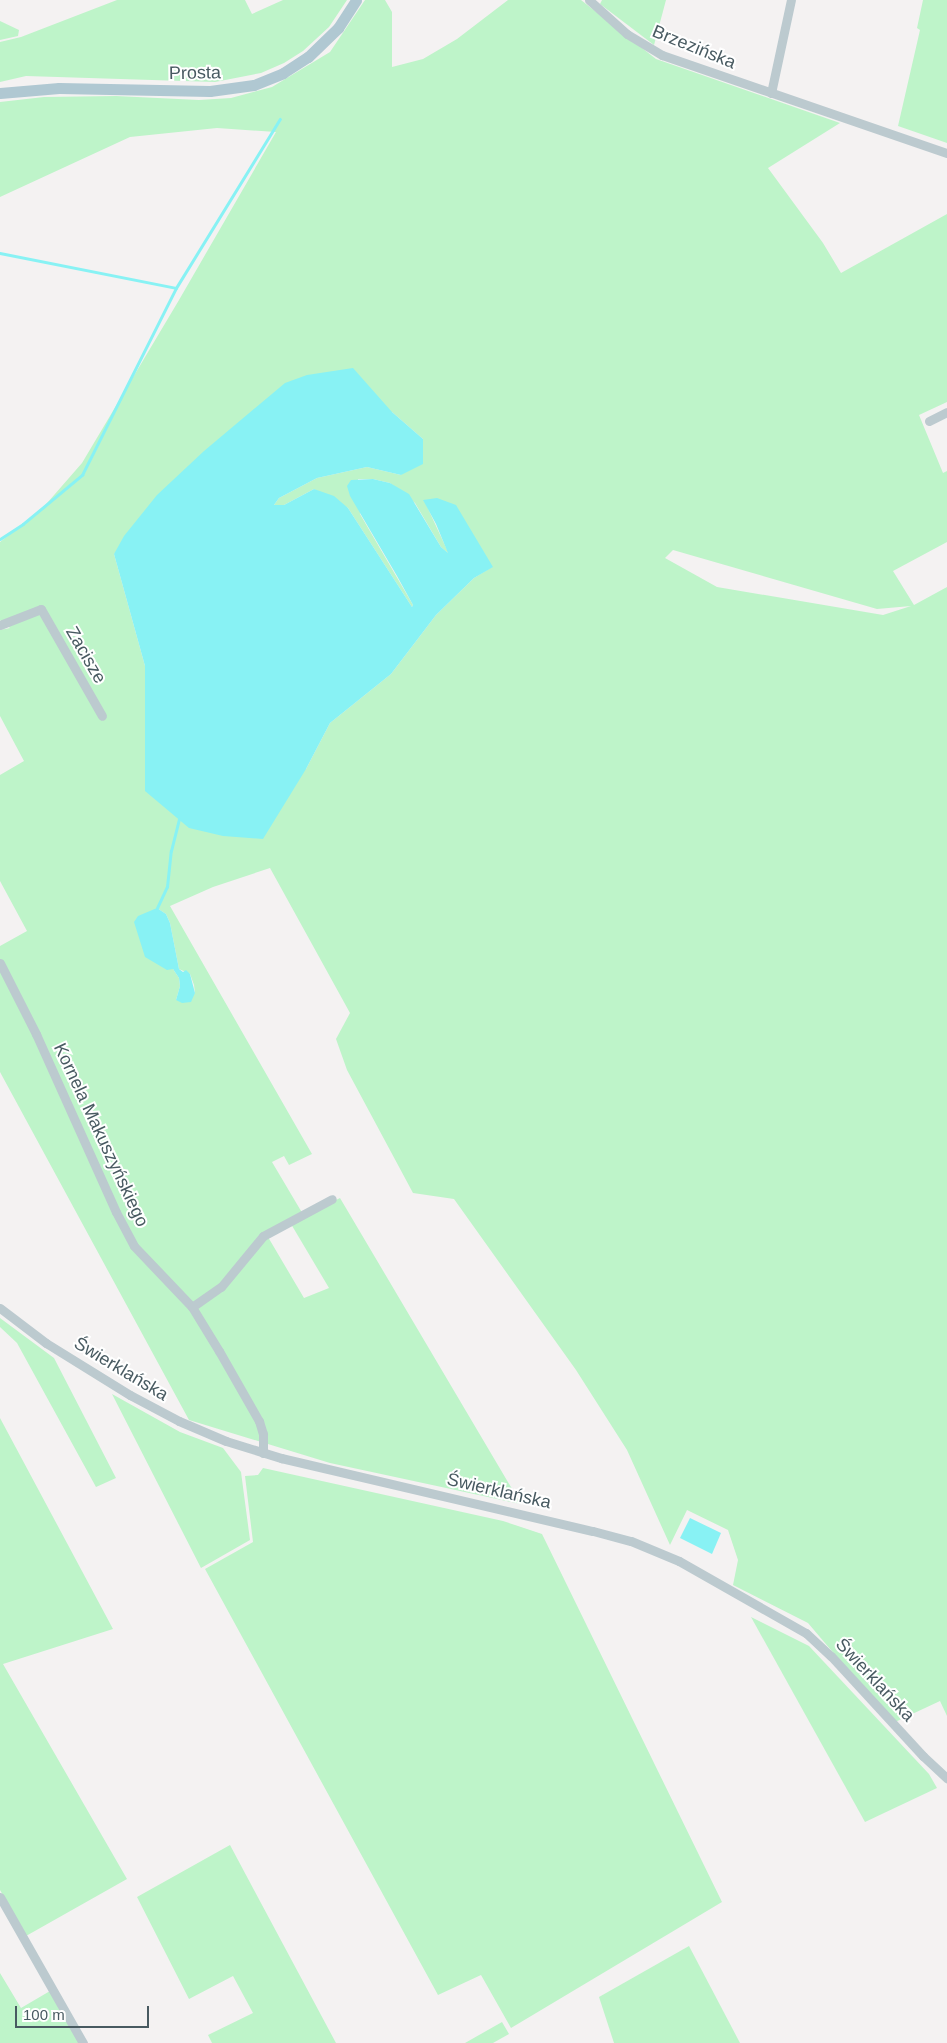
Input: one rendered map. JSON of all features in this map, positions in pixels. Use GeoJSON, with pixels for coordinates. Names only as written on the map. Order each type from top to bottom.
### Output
{"type":"FeatureCollection","features":[{"type":"Feature","properties":{"kind":"main road","name":"Prosta"},"geometry":{"type":"LineString","coordinates":[[0,93],[73,88],[210,92],[254,85],[294,67],[314,52],[338,28],[356,0]]}},
{"type":"Feature","properties":{"kind":"street","name":"Brzezińska"},"geometry":{"type":"LineString","coordinates":[[588,0],[627,34],[652,51],[947,152]]}},
{"type":"Feature","properties":{"kind":"street"},"geometry":{"type":"LineString","coordinates":[[771,93],[791,0]]}},
{"type":"Feature","properties":{"kind":"street"},"geometry":{"type":"LineString","coordinates":[[929,421],[947,412]]}},
{"type":"Feature","properties":{"kind":"street","name":"Zacisze"},"geometry":{"type":"LineString","coordinates":[[0,626],[41,609],[102,716]]}},
{"type":"Feature","properties":{"kind":"street","name":"Kornela Makuszyńskiego"},"geometry":{"type":"LineString","coordinates":[[0,962],[36,1034],[116,1212],[134,1246],[192,1307],[259,1421],[263,1434],[263,1453]]}},
{"type":"Feature","properties":{"kind":"street"},"geometry":{"type":"LineString","coordinates":[[192,1307],[218,1289],[263,1236],[332,1199]]}},
{"type":"Feature","properties":{"kind":"street","name":"Świerklańska"},"geometry":{"type":"LineString","coordinates":[[0,1308],[46,1343],[149,1406],[198,1430],[263,1453],[593,1531],[631,1541],[671,1557],[806,1633],[831,1656],[917,1750],[947,1778]]}},
{"type":"Feature","properties":{"kind":"street"},"geometry":{"type":"LineString","coordinates":[[0,1897],[84,2043]]}},
{"type":"Feature","properties":{"kind":"green space"},"geometry":{"type":"Polygon","coordinates":[[[117,0],[245,0],[252,14],[283,0],[347,0],[329,27],[303,51],[284,63],[261,73],[215,82],[26,76],[0,82],[0,42],[21,37],[117,0]]]}},
{"type":"Feature","properties":{"kind":"green space"},"geometry":{"type":"Polygon","coordinates":[[[365,0],[385,0],[392,12],[392,67],[423,59],[457,39],[508,0],[581,0],[656,59],[840,123],[768,168],[823,243],[841,273],[947,214],[947,402],[919,415],[943,473],[947,471],[947,542],[893,571],[914,605],[947,587],[947,1716],[940,1701],[893,1723],[808,1623],[733,1585],[738,1560],[728,1530],[687,1510],[670,1545],[627,1450],[576,1370],[454,1199],[413,1193],[347,1070],[336,1039],[350,1013],[270,868],[213,887],[170,906],[312,1154],[289,1165],[284,1156],[272,1162],[304,1216],[340,1198],[521,1504],[330,1463],[189,1420],[0,1072],[0,946],[27,931],[0,881],[0,775],[24,761],[0,716],[0,630],[10,628],[0,620],[0,542],[41,510],[82,463],[276,132],[217,128],[130,137],[0,197],[0,102],[44,97],[116,96],[199,100],[231,98],[272,87],[330,52],[365,0]],[[392,412],[114,554],[145,666],[145,791],[306,769],[330,723],[391,674],[436,615],[474,578],[492,567],[424,500],[449,554],[441,547],[415,503],[390,483],[373,479],[358,479],[360,514],[413,605],[412,607],[348,508],[314,489],[284,505],[274,505],[279,498],[317,478],[367,467],[401,475],[423,439],[392,412]],[[673,550],[665,558],[717,587],[883,615],[911,606],[877,609],[673,550]],[[157,908],[173,969],[179,978],[180,986],[176,1000],[195,993],[190,974],[179,969],[170,923],[166,914],[157,908]],[[291,1224],[268,1237],[304,1298],[329,1288],[291,1224]]]}},
{"type":"Feature","properties":{"kind":"green space"},"geometry":{"type":"Polygon","coordinates":[[[602,0],[666,0],[654,45],[600,4],[602,0]]]}},
{"type":"Feature","properties":{"kind":"green space"},"geometry":{"type":"Polygon","coordinates":[[[923,0],[947,0],[947,143],[898,126],[920,30],[917,28],[923,0]]]}},
{"type":"Feature","properties":{"kind":"green space"},"geometry":{"type":"Polygon","coordinates":[[[0,21],[19,30],[18,36],[0,40],[0,21]]]}},
{"type":"Feature","properties":{"kind":"green space"},"geometry":{"type":"Polygon","coordinates":[[[0,1318],[54,1358],[116,1478],[96,1487],[17,1343],[0,1327],[0,1318]]]}},
{"type":"Feature","properties":{"kind":"green space"},"geometry":{"type":"Polygon","coordinates":[[[112,1394],[180,1432],[223,1448],[241,1472],[250,1540],[201,1568],[112,1394]]]}},
{"type":"Feature","properties":{"kind":"green space"},"geometry":{"type":"Polygon","coordinates":[[[0,1418],[113,1629],[3,1664],[127,1879],[26,1936],[0,1890],[0,1418]]]}},
{"type":"Feature","properties":{"kind":"green space"},"geometry":{"type":"Polygon","coordinates":[[[263,1468],[503,1521],[542,1534],[722,1902],[511,2028],[481,1975],[438,1995],[205,1569],[253,1542],[245,1476],[258,1475],[263,1468]]]}},
{"type":"Feature","properties":{"kind":"green space"},"geometry":{"type":"Polygon","coordinates":[[[751,1617],[809,1646],[929,1774],[937,1788],[865,1822],[751,1617]]]}},
{"type":"Feature","properties":{"kind":"green space"},"geometry":{"type":"Polygon","coordinates":[[[230,1845],[336,2043],[212,2043],[208,2035],[253,2013],[233,1976],[189,1999],[137,1897],[230,1845]]]}},
{"type":"Feature","properties":{"kind":"green space"},"geometry":{"type":"Polygon","coordinates":[[[689,1946],[740,2043],[614,2043],[599,1997],[689,1946]]]}},
{"type":"Feature","properties":{"kind":"green space"},"geometry":{"type":"Polygon","coordinates":[[[0,1973],[21,2008],[50,1991],[79,2043],[0,2043],[0,1973]]]}},
{"type":"Feature","properties":{"kind":"green space"},"geometry":{"type":"Polygon","coordinates":[[[502,2022],[509,2034],[493,2043],[465,2043],[502,2022]]]}},
{"type":"Feature","properties":{"kind":"water"},"geometry":{"type":"Polygon","coordinates":[[[353,368],[392,412],[423,439],[423,464],[401,475],[367,467],[317,478],[279,498],[274,505],[284,505],[314,489],[334,496],[348,508],[412,607],[413,605],[397,576],[350,496],[347,486],[351,480],[373,479],[390,483],[409,494],[441,547],[448,553],[436,524],[423,500],[437,498],[456,505],[493,567],[474,578],[436,615],[391,674],[330,723],[306,769],[263,839],[223,836],[189,828],[145,791],[145,666],[114,554],[124,536],[157,495],[204,451],[285,383],[307,375],[353,368]]]}},
{"type":"Feature","properties":{"kind":"water"},"geometry":{"type":"Polygon","coordinates":[[[157,908],[166,914],[170,923],[179,969],[183,972],[186,970],[190,974],[195,993],[191,1002],[182,1003],[176,1000],[180,986],[179,978],[173,969],[167,970],[145,957],[134,922],[138,916],[157,908]]]}},
{"type":"Feature","properties":{"kind":"water"},"geometry":{"type":"Polygon","coordinates":[[[690,1518],[721,1533],[712,1554],[680,1538],[690,1518]]]}},
{"type":"Feature","properties":{"kind":"waterway"},"geometry":{"type":"LineString","coordinates":[[0,539],[23,524],[82,475],[176,288],[280,119]]}},
{"type":"Feature","properties":{"kind":"waterway"},"geometry":{"type":"LineString","coordinates":[[0,253],[176,288]]}},
{"type":"Feature","properties":{"kind":"waterway"},"geometry":{"type":"LineString","coordinates":[[157,908],[167,887],[171,851],[179,820]]}}]}
